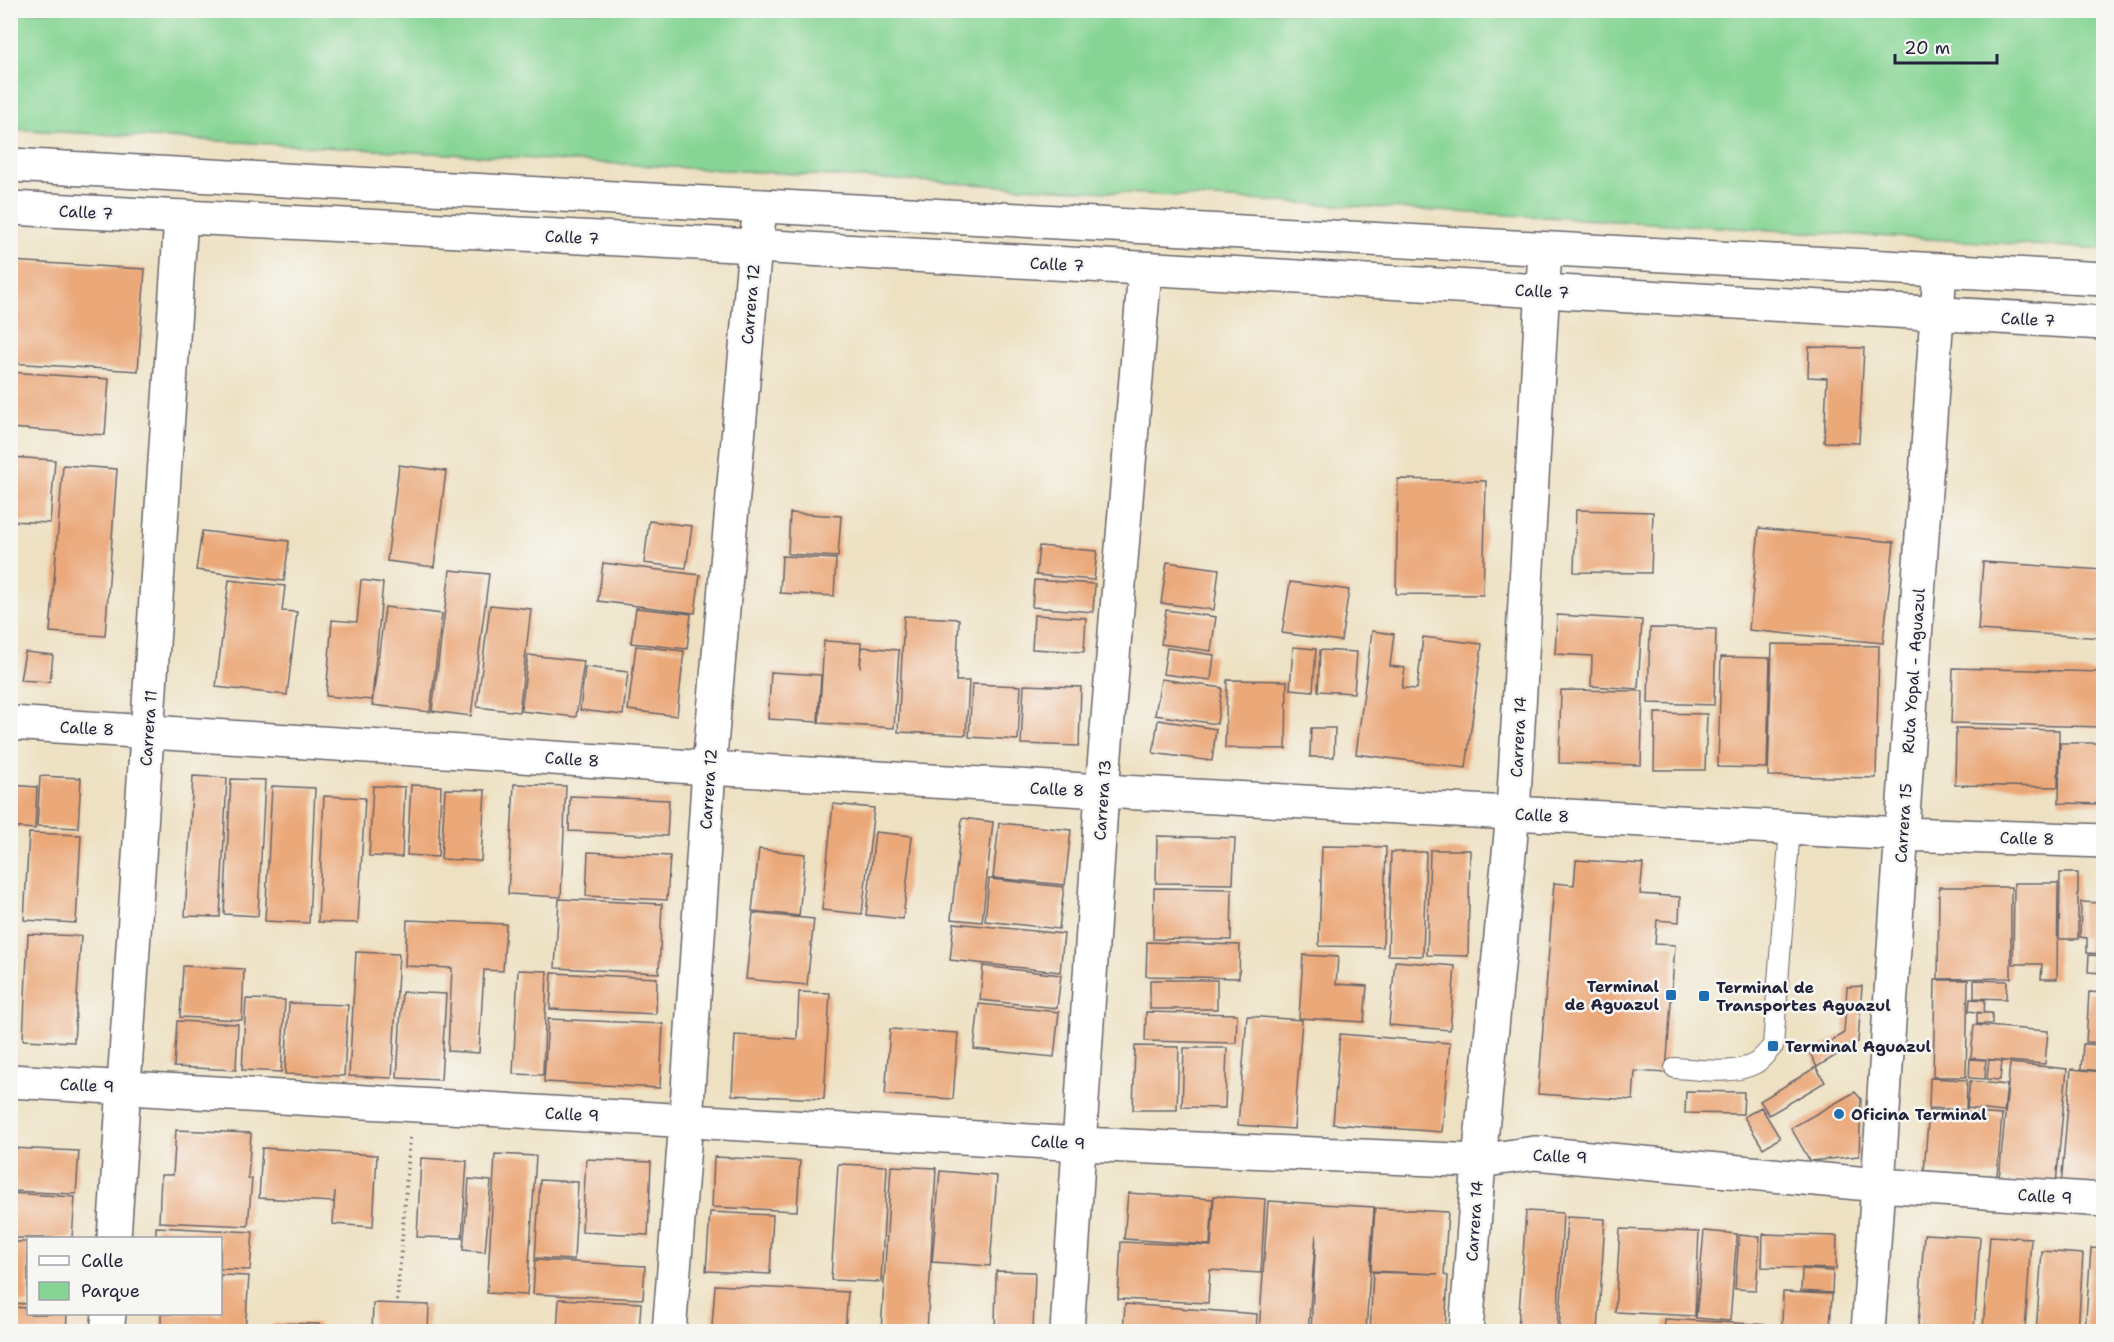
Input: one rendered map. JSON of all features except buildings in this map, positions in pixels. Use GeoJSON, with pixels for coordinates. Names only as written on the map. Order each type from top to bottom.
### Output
{"type":"FeatureCollection","features":[{"type":"Feature","properties":{"kind":"street"},"geometry":{"type":"LineString","coordinates":[[10,165],[1940,270]]}},
{"type":"Feature","properties":{"kind":"street","name":"Carrera 12"},"geometry":{"type":"LineString","coordinates":[[669,1332],[686,1121],[709,768],[755,246],[761,206]]}},
{"type":"Feature","properties":{"kind":"street","name":"Calle 7"},"geometry":{"type":"LineString","coordinates":[[10,208],[755,246],[2103,323]]}},
{"type":"Feature","properties":{"kind":"street","name":"Carrera 11"},"geometry":{"type":"LineString","coordinates":[[114,1237],[126,1087],[181,217]]}},
{"type":"Feature","properties":{"kind":"street","name":"Carrera 14"},"geometry":{"type":"LineString","coordinates":[[1466,1332],[1479,1161],[1513,813],[1545,250]]}},
{"type":"Feature","properties":{"kind":"street","name":"Carrera 13"},"geometry":{"type":"LineString","coordinates":[[1067,1332],[1102,791],[1145,269]]}},
{"type":"Feature","properties":{"kind":"street","name":"Calle 8"},"geometry":{"type":"LineString","coordinates":[[10,723],[709,768],[1790,828]]}},
{"type":"Feature","properties":{"kind":"street","name":"Calle 8"},"geometry":{"type":"LineString","coordinates":[[1902,834],[2103,841]]}},
{"type":"Feature","properties":{"kind":"street","name":"Carrera 15"},"geometry":{"type":"LineString","coordinates":[[1868,1332],[1902,834]]}},
{"type":"Feature","properties":{"kind":"street","name":"Calle 9"},"geometry":{"type":"LineString","coordinates":[[10,1081],[1080,1144],[1479,1161],[1535,1153],[1879,1185],[2103,1200]]}},
{"type":"Feature","properties":{"kind":"street"},"geometry":{"type":"LineString","coordinates":[[107,1332],[109,1315]]}},
{"type":"Feature","properties":{"kind":"lane"},"geometry":{"type":"LineString","coordinates":[[1940,270],[2103,279]]}},
{"type":"Feature","properties":{"kind":"lane","name":"Ruta Yopal - Aguazul"},"geometry":{"type":"LineString","coordinates":[[1902,834],[1940,270]]}},
{"type":"Feature","properties":{"kind":"lane"},"geometry":{"type":"LineString","coordinates":[[1675,1068],[1718,1070],[1741,1068],[1757,1062],[1773,1046],[1790,828],[1902,834]]}},
{"type":"Feature","properties":{"kind":"path"},"geometry":{"type":"LineString","coordinates":[[397,1301],[412,1104]]}},
{"type":"Feature","properties":{"kind":"green space"},"geometry":{"type":"Polygon","coordinates":[[[10,11],[2103,11],[2103,249],[11,129],[10,11]]]}},
{"type":"Feature","properties":{"kind":"place","name":"Terminal de Aguazul"},"geometry":{"type":"Point","coordinates":[1671,995]}},
{"type":"Feature","properties":{"kind":"place","name":"Terminal de Transportes Aguazul"},"geometry":{"type":"Point","coordinates":[1704,996]}},
{"type":"Feature","properties":{"kind":"place","name":"Terminal Aguazul"},"geometry":{"type":"Point","coordinates":[1773,1046]}},
{"type":"Feature","properties":{"kind":"place","name":"Oficina Terminal"},"geometry":{"type":"Point","coordinates":[1839,1114]}}]}
